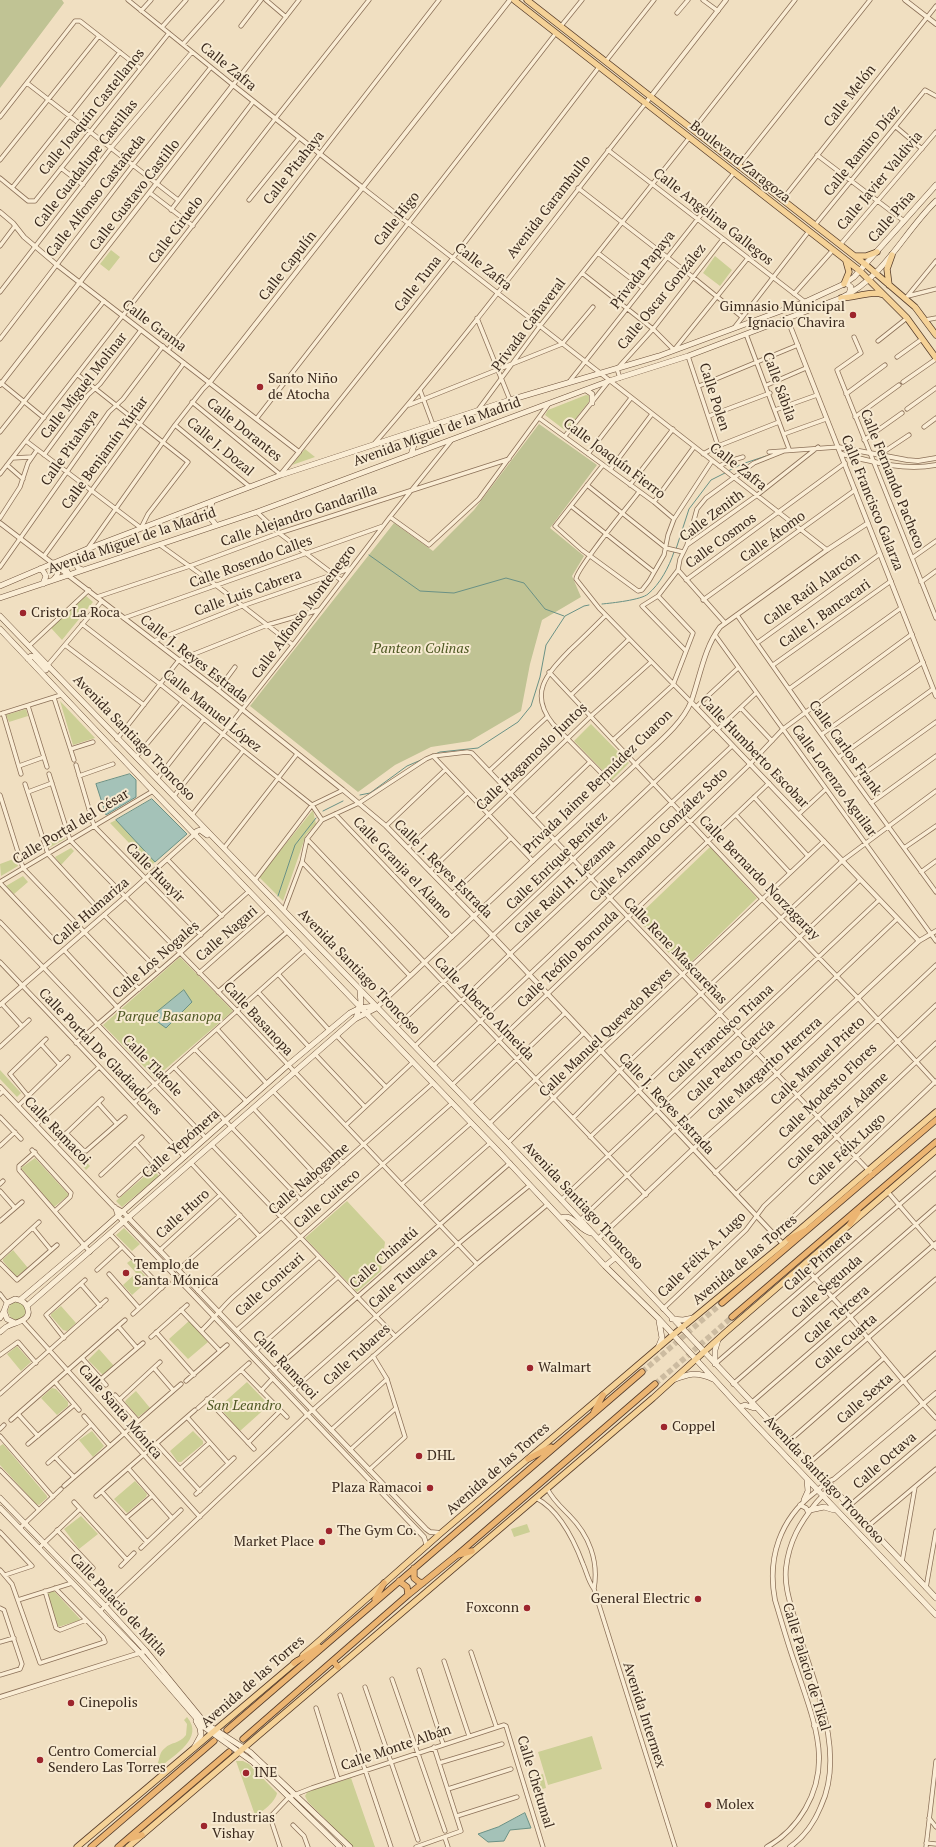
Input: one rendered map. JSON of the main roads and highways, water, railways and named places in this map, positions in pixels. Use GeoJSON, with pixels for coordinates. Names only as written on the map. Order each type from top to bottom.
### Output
{"type":"FeatureCollection","features":[{"type":"Feature","properties":{"kind":"highway","name":"Avenida de las Torres"},"geometry":{"type":"LineString","coordinates":[[722,1303],[814,1226],[936,1120]]}},
{"type":"Feature","properties":{"kind":"highway"},"geometry":{"type":"LineString","coordinates":[[732,1317],[861,1206],[885,1190],[936,1142]]}},
{"type":"Feature","properties":{"kind":"highway"},"geometry":{"type":"LineString","coordinates":[[850,1224],[861,1206]]}},
{"type":"Feature","properties":{"kind":"highway"},"geometry":{"type":"LineString","coordinates":[[789,1239],[814,1226]]}},
{"type":"Feature","properties":{"kind":"highway","name":"Avenida de las Torres"},"geometry":{"type":"LineString","coordinates":[[227,1730],[399,1580],[642,1372]]}},
{"type":"Feature","properties":{"kind":"highway"},"geometry":{"type":"LineString","coordinates":[[243,1739],[408,1595],[456,1556],[655,1384]]}},
{"type":"Feature","properties":{"kind":"highway"},"geometry":{"type":"LineString","coordinates":[[592,1415],[603,1395]]}},
{"type":"Feature","properties":{"kind":"highway"},"geometry":{"type":"LineString","coordinates":[[528,1459],[562,1441]]}},
{"type":"Feature","properties":{"kind":"highway"},"geometry":{"type":"LineString","coordinates":[[456,1556],[472,1551]]}},
{"type":"Feature","properties":{"kind":"highway"},"geometry":{"type":"LineString","coordinates":[[414,1568],[414,1578],[423,1583]]}},
{"type":"Feature","properties":{"kind":"highway"},"geometry":{"type":"LineString","coordinates":[[399,1580],[407,1587],[408,1595]]}},
{"type":"Feature","properties":{"kind":"highway"},"geometry":{"type":"LineString","coordinates":[[374,1602],[384,1583]]}},
{"type":"Feature","properties":{"kind":"highway"},"geometry":{"type":"LineString","coordinates":[[294,1663],[333,1638]]}},
{"type":"Feature","properties":{"kind":"highway"},"geometry":{"type":"LineString","coordinates":[[333,1661],[338,1667]]}},
{"type":"Feature","properties":{"kind":"highway","name":"Avenida de las Torres"},"geometry":{"type":"LineString","coordinates":[[91,1847],[214,1741]]}},
{"type":"Feature","properties":{"kind":"highway"},"geometry":{"type":"LineString","coordinates":[[118,1847],[229,1752]]}},
{"type":"Feature","properties":{"kind":"highway"},"geometry":{"type":"LineString","coordinates":[[126,1840],[142,1835]]}},
{"type":"Feature","properties":{"kind":"main road","name":"Boulevard Zaragoza"},"geometry":{"type":"LineString","coordinates":[[514,0],[860,271],[907,318],[936,359]]}},
{"type":"Feature","properties":{"kind":"main road","name":"Boulevard Zaragoza"},"geometry":{"type":"LineString","coordinates":[[527,0],[739,165],[854,256],[889,286],[906,298],[936,335]]}},
{"type":"Feature","properties":{"kind":"main road","name":"Calle Piña"},"geometry":{"type":"LineString","coordinates":[[866,266],[936,184]]}},
{"type":"Feature","properties":{"kind":"main road","name":"Avenida Miguel de la Madrid"},"geometry":{"type":"LineString","coordinates":[[0,598],[257,512],[548,405],[609,381],[688,356],[841,298],[849,294],[876,274],[936,201]]}},
{"type":"Feature","properties":{"kind":"main road"},"geometry":{"type":"LineString","coordinates":[[854,256],[866,256],[877,252]]}},
{"type":"Feature","properties":{"kind":"main road"},"geometry":{"type":"LineString","coordinates":[[889,286],[887,269],[892,255]]}},
{"type":"Feature","properties":{"kind":"main road"},"geometry":{"type":"LineString","coordinates":[[843,258],[848,264],[845,284],[851,287],[849,294]]}},
{"type":"Feature","properties":{"kind":"main road","name":"Avenida Miguel de la Madrid"},"geometry":{"type":"LineString","coordinates":[[0,586],[87,549],[281,475],[510,400],[599,373],[618,369],[733,329],[805,302],[845,284],[866,266]]}},
{"type":"Feature","properties":{"kind":"main road"},"geometry":{"type":"LineString","coordinates":[[841,298],[873,293],[886,296]]}},
{"type":"Feature","properties":{"kind":"main road"},"geometry":{"type":"LineString","coordinates":[[586,390],[592,394],[592,403]]}},
{"type":"Feature","properties":{"kind":"main road"},"geometry":{"type":"LineString","coordinates":[[406,435],[412,440],[414,445],[411,455]]}},
{"type":"Feature","properties":{"kind":"main road"},"geometry":{"type":"LineString","coordinates":[[212,502],[208,515],[210,520],[216,525]]}},
{"type":"Feature","properties":{"kind":"main road"},"geometry":{"type":"LineString","coordinates":[[78,553],[75,559],[76,565],[78,568],[84,570]]}},
{"type":"Feature","properties":{"kind":"main road"},"geometry":{"type":"LineString","coordinates":[[69,575],[64,566],[65,561],[71,556]]}},
{"type":"Feature","properties":{"kind":"main road"},"geometry":{"type":"LineString","coordinates":[[53,563],[58,570],[58,576],[54,580]]}},
{"type":"Feature","properties":{"kind":"main road"},"geometry":{"type":"LineString","coordinates":[[40,569],[43,570],[46,576],[43,584]]}},
{"type":"Feature","properties":{"kind":"main road","name":"Avenida Santiago Troncoso"},"geometry":{"type":"LineString","coordinates":[[0,616],[59,679],[174,796],[360,991],[377,1006],[396,1028],[508,1143],[762,1415],[936,1598]]}},
{"type":"Feature","properties":{"kind":"main road","name":"Avenida Santiago Troncoso"},"geometry":{"type":"LineString","coordinates":[[0,629],[287,932],[510,1163],[605,1266],[658,1318],[837,1512],[936,1615]]}},
{"type":"Feature","properties":{"kind":"main road"},"geometry":{"type":"LineString","coordinates":[[28,659],[31,656],[34,657],[53,677],[59,679]]}},
{"type":"Feature","properties":{"kind":"main road"},"geometry":{"type":"LineString","coordinates":[[195,834],[198,830],[201,830],[223,851],[230,855]]}},
{"type":"Feature","properties":{"kind":"main road"},"geometry":{"type":"LineString","coordinates":[[355,1019],[360,1008],[360,991]]}},
{"type":"Feature","properties":{"kind":"main road"},"geometry":{"type":"LineString","coordinates":[[360,1008],[377,1006]]}},
{"type":"Feature","properties":{"kind":"main road","name":"Calle Yepómera"},"geometry":{"type":"LineString","coordinates":[[27,1306],[355,1019],[377,1006]]}},
{"type":"Feature","properties":{"kind":"main road","name":"Calle Yepómera"},"geometry":{"type":"LineString","coordinates":[[20,1300],[123,1212],[288,1065],[353,1011],[360,1008]]}},
{"type":"Feature","properties":{"kind":"main road","name":"Avenida de las Torres"},"geometry":{"type":"LineString","coordinates":[[77,1847],[192,1751],[428,1546],[441,1533],[657,1349],[672,1334],[694,1318],[789,1239],[936,1112]]}},
{"type":"Feature","properties":{"kind":"main road"},"geometry":{"type":"LineString","coordinates":[[128,1847],[670,1382],[850,1224],[885,1190],[936,1150]]}},
{"type":"Feature","properties":{"kind":"main road"},"geometry":{"type":"LineString","coordinates":[[561,1218],[565,1216],[569,1217],[583,1230],[592,1233]]}},
{"type":"Feature","properties":{"kind":"main road"},"geometry":{"type":"LineString","coordinates":[[605,1266],[615,1258]]}},
{"type":"Feature","properties":{"kind":"main road"},"geometry":{"type":"LineString","coordinates":[[0,1318],[7,1303],[11,1300],[20,1300],[27,1306],[28,1313],[23,1321],[15,1323],[0,1332]]}},
{"type":"Feature","properties":{"kind":"main road"},"geometry":{"type":"LineString","coordinates":[[4,1311],[7,1319],[15,1323]]}},
{"type":"Feature","properties":{"kind":"main road"},"geometry":{"type":"LineString","coordinates":[[657,1349],[662,1338],[658,1318]]}},
{"type":"Feature","properties":{"kind":"main road"},"geometry":{"type":"LineString","coordinates":[[672,1319],[683,1320],[694,1318]]}},
{"type":"Feature","properties":{"kind":"main road"},"geometry":{"type":"LineString","coordinates":[[715,1364],[715,1350],[718,1339]]}},
{"type":"Feature","properties":{"kind":"main road"},"geometry":{"type":"LineString","coordinates":[[670,1382],[692,1373],[706,1376],[716,1381]]}},
{"type":"Feature","properties":{"kind":"main road"},"geometry":{"type":"LineString","coordinates":[[740,1407],[748,1405],[762,1415]]}},
{"type":"Feature","properties":{"kind":"main road"},"geometry":{"type":"LineString","coordinates":[[776,1446],[788,1442]]}},
{"type":"Feature","properties":{"kind":"main road"},"geometry":{"type":"LineString","coordinates":[[804,1500],[808,1491],[808,1480]]}},
{"type":"Feature","properties":{"kind":"main road","name":"Calle Palacio de Mitla"},"geometry":{"type":"LineString","coordinates":[[0,1498],[106,1606],[190,1712],[214,1732]]}},
{"type":"Feature","properties":{"kind":"main road"},"geometry":{"type":"LineString","coordinates":[[809,1511],[824,1507],[837,1512]]}},
{"type":"Feature","properties":{"kind":"main road","name":"Calle Palacio de Mitla"},"geometry":{"type":"LineString","coordinates":[[0,1508],[72,1583],[143,1652],[214,1732]]}},
{"type":"Feature","properties":{"kind":"main road"},"geometry":{"type":"LineString","coordinates":[[190,1712],[201,1731],[201,1735],[192,1751]]}},
{"type":"Feature","properties":{"kind":"main road"},"geometry":{"type":"LineString","coordinates":[[214,1732],[272,1771],[350,1847]]}},
{"type":"Feature","properties":{"kind":"main road"},"geometry":{"type":"LineString","coordinates":[[241,1750],[340,1847]]}},
{"type":"Feature","properties":{"kind":"water"},"geometry":{"type":"Polygon","coordinates":[[[130,774],[136,780],[136,797],[106,815],[96,784],[130,774]]]}},
{"type":"Feature","properties":{"kind":"water"},"geometry":{"type":"Polygon","coordinates":[[[152,799],[187,834],[155,862],[116,820],[152,799]]]}},
{"type":"Feature","properties":{"kind":"water"},"geometry":{"type":"Polygon","coordinates":[[[184,990],[192,1002],[166,1028],[151,1017],[184,990]]]}},
{"type":"Feature","properties":{"kind":"water"},"geometry":{"type":"Polygon","coordinates":[[[525,1813],[531,1828],[510,1830],[504,1841],[488,1842],[478,1834],[498,1827],[525,1813]]]}},
{"type":"Feature","properties":{"kind":"waterway"},"geometry":{"type":"LineString","coordinates":[[728,471],[742,464],[766,456]]}},
{"type":"Feature","properties":{"kind":"waterway"},"geometry":{"type":"LineString","coordinates":[[676,549],[689,509],[711,480],[725,473]]}},
{"type":"Feature","properties":{"kind":"waterway"},"geometry":{"type":"LineString","coordinates":[[602,604],[633,600],[648,594],[664,575],[674,552]]}},
{"type":"Feature","properties":{"kind":"waterway"},"geometry":{"type":"LineString","coordinates":[[369,555],[420,591],[454,593],[506,578],[524,583],[545,609],[564,616]]}},
{"type":"Feature","properties":{"kind":"waterway"},"geometry":{"type":"LineString","coordinates":[[435,754],[440,752],[478,748],[518,722],[531,706],[540,677],[546,645],[565,616],[589,605]]}},
{"type":"Feature","properties":{"kind":"waterway"},"geometry":{"type":"LineString","coordinates":[[360,795],[370,793],[407,766],[421,760]]}},
{"type":"Feature","properties":{"kind":"waterway"},"geometry":{"type":"LineString","coordinates":[[323,811],[343,801]]}},
{"type":"Feature","properties":{"kind":"waterway"},"geometry":{"type":"LineString","coordinates":[[278,896],[295,845],[316,818]]}},
{"type":"Feature","properties":{"kind":"tunnel"},"geometry":{"type":"LineString","coordinates":[[642,1372],[722,1303]]}},
{"type":"Feature","properties":{"kind":"tunnel"},"geometry":{"type":"LineString","coordinates":[[655,1384],[732,1317]]}},
{"type":"Feature","properties":{"kind":"place","name":"Gimnasio Municipal Ignacio Chavira"},"geometry":{"type":"Point","coordinates":[853,315]}},
{"type":"Feature","properties":{"kind":"place","name":"Santo Niño de Atocha"},"geometry":{"type":"Point","coordinates":[260,387]}},
{"type":"Feature","properties":{"kind":"place","name":"Cristo La Roca"},"geometry":{"type":"Point","coordinates":[23,613]}},
{"type":"Feature","properties":{"kind":"place","name":"Templo de Santa Mónica"},"geometry":{"type":"Point","coordinates":[126,1273]}},
{"type":"Feature","properties":{"kind":"place","name":"Walmart"},"geometry":{"type":"Point","coordinates":[530,1368]}},
{"type":"Feature","properties":{"kind":"place","name":"Coppel"},"geometry":{"type":"Point","coordinates":[664,1427]}},
{"type":"Feature","properties":{"kind":"place","name":"DHL"},"geometry":{"type":"Point","coordinates":[419,1456]}},
{"type":"Feature","properties":{"kind":"place","name":"Plaza Ramacoi"},"geometry":{"type":"Point","coordinates":[430,1488]}},
{"type":"Feature","properties":{"kind":"place","name":"The Gym Co."},"geometry":{"type":"Point","coordinates":[329,1531]}},
{"type":"Feature","properties":{"kind":"place","name":"Market Place"},"geometry":{"type":"Point","coordinates":[322,1542]}},
{"type":"Feature","properties":{"kind":"place","name":"General Electric"},"geometry":{"type":"Point","coordinates":[698,1599]}},
{"type":"Feature","properties":{"kind":"place","name":"Foxconn"},"geometry":{"type":"Point","coordinates":[527,1608]}},
{"type":"Feature","properties":{"kind":"place","name":"Cinepolis"},"geometry":{"type":"Point","coordinates":[71,1703]}},
{"type":"Feature","properties":{"kind":"place","name":"Centro Comercial Sendero Las Torres"},"geometry":{"type":"Point","coordinates":[40,1760]}},
{"type":"Feature","properties":{"kind":"place","name":"INE"},"geometry":{"type":"Point","coordinates":[246,1773]}},
{"type":"Feature","properties":{"kind":"place","name":"Molex"},"geometry":{"type":"Point","coordinates":[708,1805]}},
{"type":"Feature","properties":{"kind":"place","name":"Industrias Vishay"},"geometry":{"type":"Point","coordinates":[204,1826]}},
{"type":"Feature","properties":{"kind":"park label","name":"Panteon Colinas"},"geometry":{"type":"Point","coordinates":[421,649]}},
{"type":"Feature","properties":{"kind":"park label","name":"Parque Basanopa"},"geometry":{"type":"Point","coordinates":[169,1017]}},
{"type":"Feature","properties":{"kind":"park label","name":"San Leandro"},"geometry":{"type":"Point","coordinates":[244,1406]}}]}
